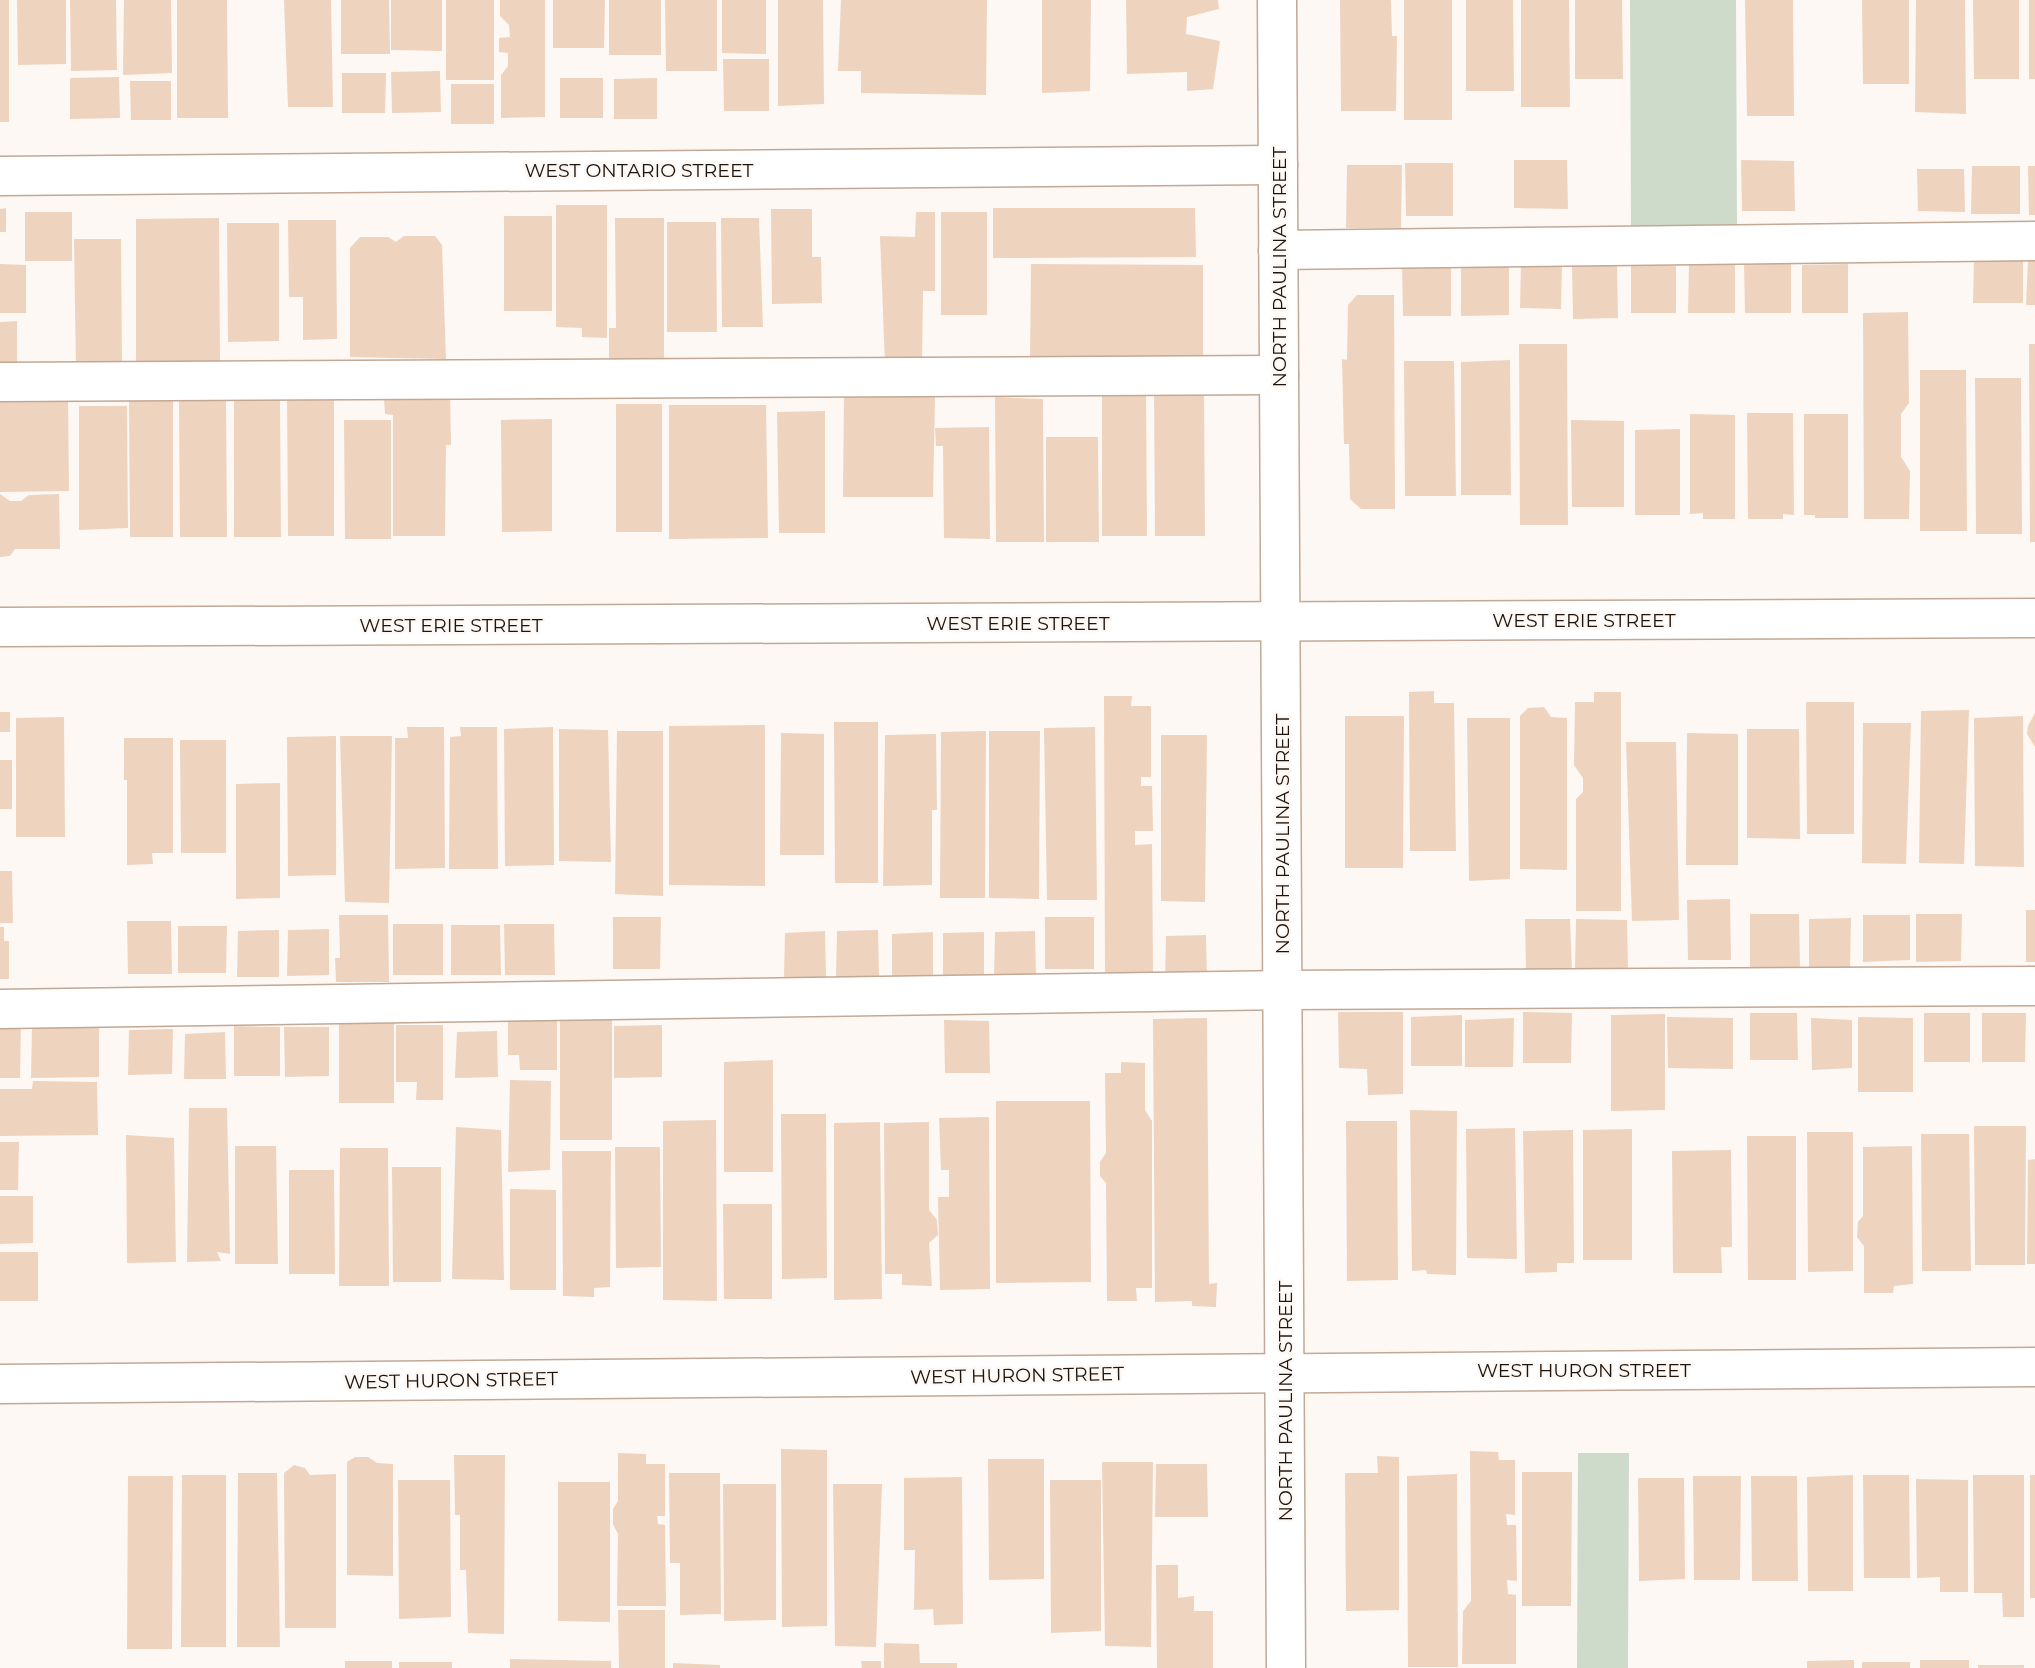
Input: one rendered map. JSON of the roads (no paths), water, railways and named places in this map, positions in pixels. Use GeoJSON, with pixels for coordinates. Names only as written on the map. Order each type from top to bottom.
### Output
{"type":"FeatureCollection","features":[{"type":"Feature","properties":{"kind":"street","name":"NORTH PAULINA STREET"},"geometry":{"type":"LineString","coordinates":[[1277,0],[1286,1668]]}},
{"type":"Feature","properties":{"kind":"street","name":"WEST ONTARIO STREET"},"geometry":{"type":"LineString","coordinates":[[0,176],[1278,165]]}},
{"type":"Feature","properties":{"kind":"street"},"geometry":{"type":"LineString","coordinates":[[1278,250],[2035,241]]}},
{"type":"Feature","properties":{"kind":"street"},"geometry":{"type":"LineString","coordinates":[[0,382],[1279,375]]}},
{"type":"Feature","properties":{"kind":"street","name":"WEST ERIE STREET"},"geometry":{"type":"LineString","coordinates":[[0,628],[2035,618]]}},
{"type":"Feature","properties":{"kind":"street"},"geometry":{"type":"LineString","coordinates":[[0,1009],[1283,990],[2035,986]]}},
{"type":"Feature","properties":{"kind":"street","name":"WEST HURON STREET"},"geometry":{"type":"LineString","coordinates":[[0,1384],[2035,1367]]}}]}
